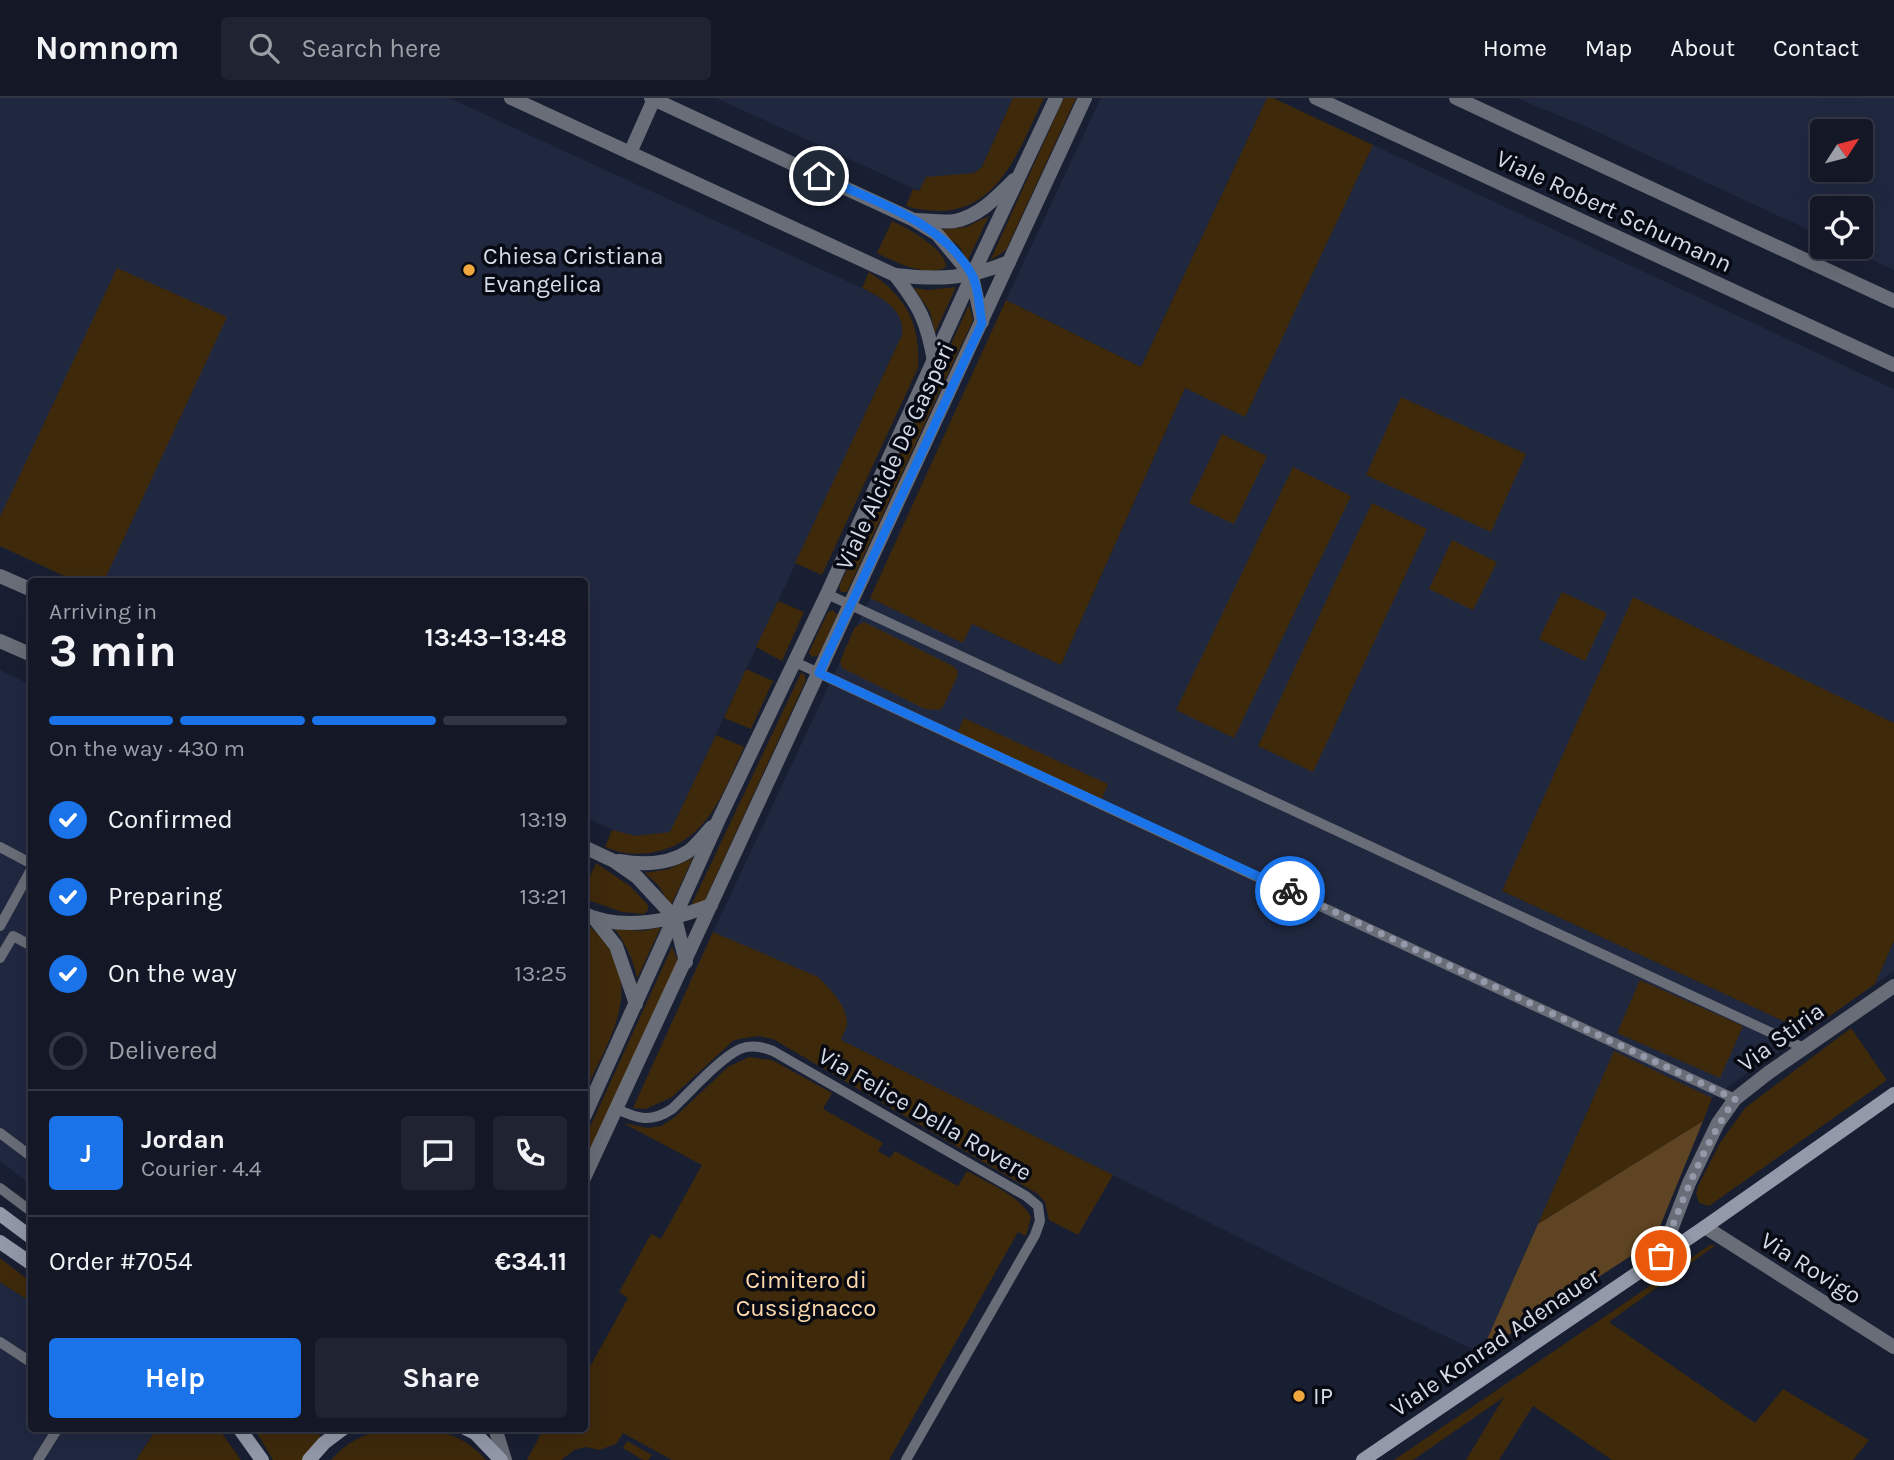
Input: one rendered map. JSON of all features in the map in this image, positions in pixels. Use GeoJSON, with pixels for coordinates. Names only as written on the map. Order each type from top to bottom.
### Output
{"type":"FeatureCollection","features":[{"type":"Feature","properties":{"kind":"main road","name":"Viale Konrad Adenauer"},"geometry":{"type":"LineString","coordinates":[[1363,1460],[1894,1094]]}},
{"type":"Feature","properties":{"kind":"main road"},"geometry":{"type":"LineString","coordinates":[[0,1214],[28,1235]]}},
{"type":"Feature","properties":{"kind":"main road"},"geometry":{"type":"LineString","coordinates":[[0,1242],[28,1261]]}},
{"type":"Feature","properties":{"kind":"main road"},"geometry":{"type":"LineString","coordinates":[[242,1432],[262,1460]]}},
{"type":"Feature","properties":{"kind":"main road"},"geometry":{"type":"LineString","coordinates":[[309,1460],[338,1432]]}},
{"type":"Feature","properties":{"kind":"main road"},"geometry":{"type":"LineString","coordinates":[[473,1432],[503,1460]]}},
{"type":"Feature","properties":{"kind":"street"},"geometry":{"type":"LineString","coordinates":[[511,98],[895,275],[920,278],[972,276],[1009,262]]}},
{"type":"Feature","properties":{"kind":"street","name":"Viale Alcide De Gasperi"},"geometry":{"type":"LineString","coordinates":[[588,1108],[719,819],[827,594],[1056,98]]}},
{"type":"Feature","properties":{"kind":"street","name":"Viale Alcide De Gasperi"},"geometry":{"type":"LineString","coordinates":[[588,1170],[1085,98]]}},
{"type":"Feature","properties":{"kind":"street","name":"Viale Robert Schumann"},"geometry":{"type":"LineString","coordinates":[[1316,98],[1894,365]]}},
{"type":"Feature","properties":{"kind":"street","name":"Viale Robert Schumann"},"geometry":{"type":"LineString","coordinates":[[1456,98],[1894,301]]}},
{"type":"Feature","properties":{"kind":"street"},"geometry":{"type":"LineString","coordinates":[[630,153],[653,99],[914,220],[937,234],[972,276],[982,323]]}},
{"type":"Feature","properties":{"kind":"street"},"geometry":{"type":"LineString","coordinates":[[914,220],[954,221],[971,215],[986,206],[1020,176]]}},
{"type":"Feature","properties":{"kind":"street"},"geometry":{"type":"LineString","coordinates":[[895,275],[916,302],[929,333],[934,362]]}},
{"type":"Feature","properties":{"kind":"street"},"geometry":{"type":"LineString","coordinates":[[0,576],[28,588]]}},
{"type":"Feature","properties":{"kind":"street"},"geometry":{"type":"LineString","coordinates":[[0,640],[28,653]]}},
{"type":"Feature","properties":{"kind":"street"},"geometry":{"type":"LineString","coordinates":[[614,861],[654,864],[672,859],[689,851],[719,819]]}},
{"type":"Feature","properties":{"kind":"street"},"geometry":{"type":"LineString","coordinates":[[588,849],[614,861],[638,877],[675,918],[686,962]]}},
{"type":"Feature","properties":{"kind":"street"},"geometry":{"type":"LineString","coordinates":[[589,916],[645,923],[675,918],[711,905]]}},
{"type":"Feature","properties":{"kind":"street"},"geometry":{"type":"LineString","coordinates":[[589,916],[616,946],[636,1004]]}},
{"type":"Feature","properties":{"kind":"street","name":"Via Stiria"},"geometry":{"type":"LineString","coordinates":[[1661,1256],[1694,1172],[1718,1124],[1735,1099],[1894,986]]}},
{"type":"Feature","properties":{"kind":"street","name":"Via Rovigo"},"geometry":{"type":"LineString","coordinates":[[1704,1227],[1894,1347]]}},
{"type":"Feature","properties":{"kind":"street"},"geometry":{"type":"LineString","coordinates":[[496,1432],[503,1460]]}},
{"type":"Feature","properties":{"kind":"lane","name":"Viale Alcide De Gasperi"},"geometry":{"type":"LineString","coordinates":[[827,594],[851,604]]}},
{"type":"Feature","properties":{"kind":"lane"},"geometry":{"type":"LineString","coordinates":[[851,604],[1804,1048]]}},
{"type":"Feature","properties":{"kind":"lane"},"geometry":{"type":"LineString","coordinates":[[795,662],[1735,1099]]}},
{"type":"Feature","properties":{"kind":"lane"},"geometry":{"type":"LineString","coordinates":[[0,847],[28,864]]}},
{"type":"Feature","properties":{"kind":"lane"},"geometry":{"type":"LineString","coordinates":[[0,926],[28,874]]}},
{"type":"Feature","properties":{"kind":"lane"},"geometry":{"type":"LineString","coordinates":[[0,958],[13,936],[28,944]]}},
{"type":"Feature","properties":{"kind":"lane","name":"Via Felice Della Rovere"},"geometry":{"type":"LineString","coordinates":[[617,1109],[643,1119],[662,1116],[732,1054],[749,1046],[760,1046],[1014,1189],[1038,1206],[1040,1221],[1035,1235],[906,1460]]}},
{"type":"Feature","properties":{"kind":"lane"},"geometry":{"type":"LineString","coordinates":[[0,1133],[28,1154]]}},
{"type":"Feature","properties":{"kind":"lane"},"geometry":{"type":"LineString","coordinates":[[0,1188],[28,1209]]}},
{"type":"Feature","properties":{"kind":"lane"},"geometry":{"type":"LineString","coordinates":[[0,1342],[28,1360]]}},
{"type":"Feature","properties":{"kind":"lane"},"geometry":{"type":"LineString","coordinates":[[38,1460],[56,1432]]}},
{"type":"Feature","properties":{"kind":"shaded area"},"geometry":{"type":"Polygon","coordinates":[[[0,98],[449,98],[866,290],[892,305],[903,324],[902,335],[670,833],[636,836],[615,831],[588,818],[588,578],[69,578],[0,546],[0,98]]]}},
{"type":"Feature","properties":{"kind":"shaded area"},"geometry":{"type":"Polygon","coordinates":[[[716,98],[1013,98],[982,167],[974,173],[919,191],[716,98]]]}},
{"type":"Feature","properties":{"kind":"shaded area"},"geometry":{"type":"Polygon","coordinates":[[[1101,98],[1267,98],[1141,367],[1006,300],[1101,98]]]}},
{"type":"Feature","properties":{"kind":"shaded area"},"geometry":{"type":"Polygon","coordinates":[[[1517,98],[1894,98],[1894,270],[1871,259],[1873,259],[1873,196],[1810,196],[1810,230],[1587,127],[1517,98]]]}},
{"type":"Feature","properties":{"kind":"shaded area"},"geometry":{"type":"Polygon","coordinates":[[[1373,145],[1894,389],[1894,754],[1502,891],[1807,1032],[1712,1098],[1614,1052],[1481,1353],[1299,1267],[840,1040],[691,979],[870,598],[962,642],[972,624],[1061,665],[1185,388],[1245,416],[1373,145]]]}},
{"type":"Feature","properties":{"kind":"shaded area"},"geometry":{"type":"Polygon","coordinates":[[[0,670],[28,684],[28,1183],[0,1161],[0,670]]]}},
{"type":"Feature","properties":{"kind":"shaded area"},"geometry":{"type":"Polygon","coordinates":[[[1894,941],[1894,971],[1875,984],[1894,941]]]}},
{"type":"Feature","properties":{"kind":"shaded area"},"geometry":{"type":"Polygon","coordinates":[[[1703,1121],[1654,1241],[1481,1353],[1538,1224],[1703,1121]]]}},
{"type":"Feature","properties":{"kind":"shaded area"},"geometry":{"type":"Polygon","coordinates":[[[0,1282],[28,1300],[28,1432],[154,1432],[136,1460],[0,1460],[0,1282]]]}},
{"type":"Feature","properties":{"kind":"green space"},"geometry":{"type":"Polygon","coordinates":[[[1013,98],[1044,98],[1022,145],[996,185],[980,199],[960,208],[935,211],[906,206],[913,189],[919,191],[926,177],[974,173],[982,167],[1013,98]]]}},
{"type":"Feature","properties":{"kind":"green space"},"geometry":{"type":"Polygon","coordinates":[[[1064,98],[1076,98],[1006,250],[990,261],[1064,98]]]}},
{"type":"Feature","properties":{"kind":"green space"},"geometry":{"type":"Polygon","coordinates":[[[1267,98],[1273,98],[1373,145],[1245,417],[1185,388],[1061,665],[972,624],[963,643],[870,598],[1006,300],[1141,367],[1267,98]]]}},
{"type":"Feature","properties":{"kind":"green space"},"geometry":{"type":"Polygon","coordinates":[[[989,216],[967,262],[960,247],[940,230],[966,227],[989,216]]]}},
{"type":"Feature","properties":{"kind":"green space"},"geometry":{"type":"Polygon","coordinates":[[[892,221],[933,246],[940,253],[946,267],[920,270],[877,253],[892,221]]]}},
{"type":"Feature","properties":{"kind":"green space"},"geometry":{"type":"Polygon","coordinates":[[[117,268],[227,317],[105,578],[69,578],[0,546],[0,517],[117,268]]]}},
{"type":"Feature","properties":{"kind":"green space"},"geometry":{"type":"Polygon","coordinates":[[[869,272],[902,301],[914,325],[918,368],[822,575],[795,563],[902,335],[900,318],[896,311],[884,300],[862,288],[869,272]]]}},
{"type":"Feature","properties":{"kind":"green space"},"geometry":{"type":"Polygon","coordinates":[[[956,287],[935,333],[930,312],[914,288],[928,290],[956,287]]]}},
{"type":"Feature","properties":{"kind":"green space"},"geometry":{"type":"Polygon","coordinates":[[[969,305],[973,320],[847,592],[841,592],[839,587],[969,305]]]}},
{"type":"Feature","properties":{"kind":"green space"},"geometry":{"type":"Polygon","coordinates":[[[1401,397],[1526,454],[1491,532],[1366,475],[1401,397]]]}},
{"type":"Feature","properties":{"kind":"green space"},"geometry":{"type":"Polygon","coordinates":[[[1222,434],[1267,456],[1234,524],[1189,503],[1222,434]]]}},
{"type":"Feature","properties":{"kind":"green space"},"geometry":{"type":"Polygon","coordinates":[[[1293,467],[1351,496],[1234,738],[1176,710],[1293,467]]]}},
{"type":"Feature","properties":{"kind":"green space"},"geometry":{"type":"Polygon","coordinates":[[[1372,503],[1427,529],[1313,772],[1258,746],[1372,503]]]}},
{"type":"Feature","properties":{"kind":"green space"},"geometry":{"type":"Polygon","coordinates":[[[1452,540],[1497,562],[1473,610],[1429,589],[1452,540]]]}},
{"type":"Feature","properties":{"kind":"green space"},"geometry":{"type":"Polygon","coordinates":[[[1562,592],[1607,613],[1585,661],[1539,639],[1562,592]]]}},
{"type":"Feature","properties":{"kind":"green space"},"geometry":{"type":"Polygon","coordinates":[[[1633,597],[1894,723],[1894,941],[1875,984],[1807,1032],[1502,891],[1633,597]]]}},
{"type":"Feature","properties":{"kind":"green space"},"geometry":{"type":"Polygon","coordinates":[[[778,601],[804,612],[782,661],[756,647],[778,601]]]}},
{"type":"Feature","properties":{"kind":"green space"},"geometry":{"type":"Polygon","coordinates":[[[833,610],[837,615],[819,655],[812,657],[809,652],[828,612],[833,610]]]}},
{"type":"Feature","properties":{"kind":"green space"},"geometry":{"type":"Polygon","coordinates":[[[864,622],[957,670],[958,675],[943,707],[939,710],[925,709],[842,668],[840,661],[855,627],[864,622]]]}},
{"type":"Feature","properties":{"kind":"green space"},"geometry":{"type":"Polygon","coordinates":[[[746,669],[773,681],[751,729],[724,718],[746,669]]]}},
{"type":"Feature","properties":{"kind":"green space"},"geometry":{"type":"Polygon","coordinates":[[[801,673],[806,680],[705,900],[691,906],[801,673]]]}},
{"type":"Feature","properties":{"kind":"green space"},"geometry":{"type":"Polygon","coordinates":[[[964,718],[1108,784],[1101,801],[957,734],[964,718]]]}},
{"type":"Feature","properties":{"kind":"green space"},"geometry":{"type":"Polygon","coordinates":[[[716,735],[744,747],[714,809],[693,834],[663,850],[648,853],[627,853],[605,847],[612,830],[636,836],[670,832],[716,735]]]}},
{"type":"Feature","properties":{"kind":"green space"},"geometry":{"type":"Polygon","coordinates":[[[693,858],[671,905],[658,885],[645,873],[669,869],[693,858]]]}},
{"type":"Feature","properties":{"kind":"green space"},"geometry":{"type":"Polygon","coordinates":[[[596,863],[630,886],[648,905],[648,910],[644,914],[622,912],[588,900],[588,881],[596,863]]]}},
{"type":"Feature","properties":{"kind":"green space"},"geometry":{"type":"Polygon","coordinates":[[[588,925],[605,943],[617,963],[621,984],[615,1026],[588,1086],[588,925]]]}},
{"type":"Feature","properties":{"kind":"green space"},"geometry":{"type":"Polygon","coordinates":[[[661,927],[637,979],[629,953],[615,929],[643,931],[661,927]]]}},
{"type":"Feature","properties":{"kind":"green space"},"geometry":{"type":"Polygon","coordinates":[[[713,932],[818,977],[845,1011],[847,1025],[841,1040],[1113,1175],[1078,1235],[1049,1220],[1045,1202],[1038,1194],[773,1039],[758,1036],[734,1040],[672,1097],[646,1109],[633,1108],[713,932]]]}},
{"type":"Feature","properties":{"kind":"green space"},"geometry":{"type":"Polygon","coordinates":[[[672,947],[678,961],[588,1156],[588,1131],[672,947]]]}},
{"type":"Feature","properties":{"kind":"green space"},"geometry":{"type":"Polygon","coordinates":[[[1640,980],[1743,1026],[1720,1078],[1617,1033],[1640,980]]]}},
{"type":"Feature","properties":{"kind":"green space"},"geometry":{"type":"Polygon","coordinates":[[[1851,1028],[1887,1080],[1709,1206],[1699,1203],[1696,1194],[1698,1186],[1720,1143],[1745,1108],[1851,1028]]]}},
{"type":"Feature","properties":{"kind":"green space"},"geometry":{"type":"Polygon","coordinates":[[[1614,1051],[1712,1098],[1703,1121],[1538,1224],[1614,1051]]]}},
{"type":"Feature","properties":{"kind":"green space","name":"Cimitero di Cussignacco"},"geometry":{"type":"Polygon","coordinates":[[[749,1057],[772,1060],[832,1093],[823,1109],[883,1143],[878,1151],[890,1158],[895,1151],[958,1186],[967,1171],[1019,1202],[1031,1217],[1026,1236],[1018,1232],[889,1460],[672,1460],[623,1433],[616,1444],[599,1450],[586,1447],[574,1450],[561,1460],[527,1460],[542,1432],[588,1432],[588,1371],[628,1298],[619,1292],[651,1234],[661,1239],[702,1165],[623,1123],[648,1128],[661,1126],[675,1117],[728,1067],[749,1057]]]}},
{"type":"Feature","properties":{"kind":"green space"},"geometry":{"type":"Polygon","coordinates":[[[1710,1245],[1716,1245],[1609,1322],[1755,1423],[1783,1389],[1869,1440],[1853,1460],[1612,1460],[1533,1406],[1499,1460],[1466,1460],[1504,1397],[1413,1460],[1394,1460],[1710,1245]]]}},
{"type":"Feature","properties":{"kind":"green space"},"geometry":{"type":"Polygon","coordinates":[[[0,1258],[28,1280],[28,1300],[0,1282],[0,1258]]]}},
{"type":"Feature","properties":{"kind":"green space"},"geometry":{"type":"Polygon","coordinates":[[[154,1432],[221,1432],[241,1460],[136,1460],[154,1432]]]}},
{"type":"Feature","properties":{"kind":"green space"},"geometry":{"type":"Polygon","coordinates":[[[256,1432],[303,1432],[321,1435],[302,1460],[273,1460],[256,1432]]]}},
{"type":"Feature","properties":{"kind":"green space"},"geometry":{"type":"Polygon","coordinates":[[[441,1432],[464,1442],[486,1460],[331,1460],[343,1448],[371,1433],[441,1432]]]}},
{"type":"Feature","properties":{"kind":"green space"},"geometry":{"type":"Polygon","coordinates":[[[627,1441],[652,1455],[648,1460],[643,1460],[623,1448],[627,1441]]]}},
{"type":"Feature","properties":{"kind":"way so far"},"geometry":{"type":"LineString","coordinates":[[1290,891],[1735,1099],[1718,1124],[1697,1166],[1661,1256]]}},
{"type":"Feature","properties":{"kind":"place","name":"Chiesa Cristiana Evangelica"},"geometry":{"type":"Point","coordinates":[469,270]}},
{"type":"Feature","properties":{"kind":"place","name":"IP"},"geometry":{"type":"Point","coordinates":[1299,1396]}},
{"type":"Feature","properties":{"kind":"route"},"geometry":{"type":"LineString","coordinates":[[819,176],[914,220],[937,234],[952,248],[972,276],[982,323],[819,673],[1290,891]]}}]}
